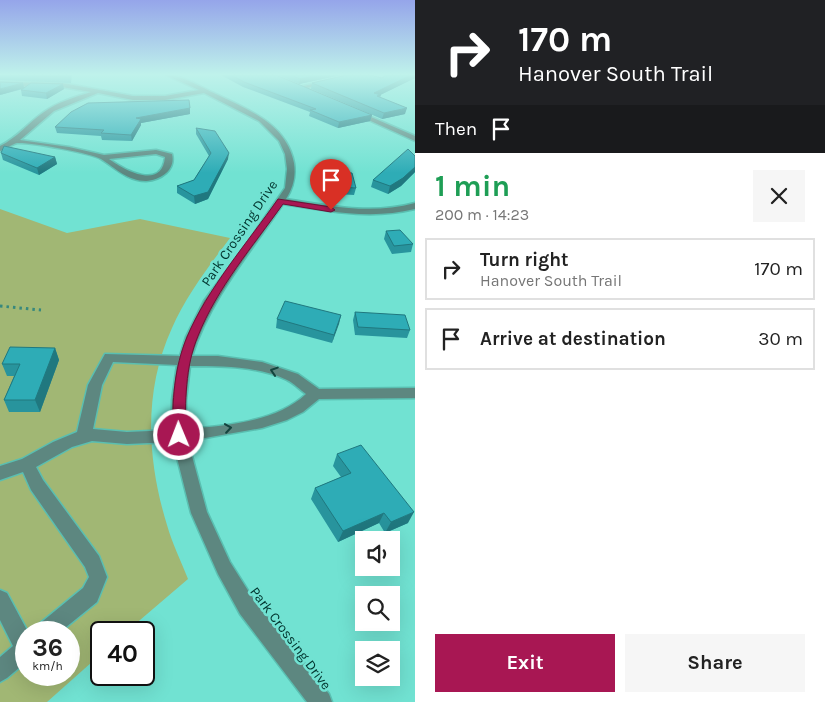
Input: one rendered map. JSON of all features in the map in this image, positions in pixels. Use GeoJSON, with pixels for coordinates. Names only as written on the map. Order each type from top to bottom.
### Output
{"type":"FeatureCollection","features":[{"type":"Feature","properties":{"kind":"street"},"geometry":{"type":"LineString","coordinates":[[0,149],[16,141],[47,113],[56,108]]}},
{"type":"Feature","properties":{"kind":"street","name":"Park Crossing Drive"},"geometry":{"type":"LineString","coordinates":[[240,108],[253,114],[280,138],[286,146],[292,166],[289,188],[203,313],[192,337],[185,361],[179,400],[179,435],[199,513],[224,568],[247,607],[321,702]]}},
{"type":"Feature","properties":{"kind":"street"},"geometry":{"type":"LineString","coordinates":[[351,110],[415,139]]}},
{"type":"Feature","properties":{"kind":"street"},"geometry":{"type":"LineString","coordinates":[[16,141],[103,157],[156,152],[169,156],[169,164],[165,172],[157,176],[148,178],[134,177],[103,157]]}},
{"type":"Feature","properties":{"kind":"street"},"geometry":{"type":"LineString","coordinates":[[281,201],[342,212],[362,213],[389,212],[415,206]]}},
{"type":"Feature","properties":{"kind":"street"},"geometry":{"type":"LineString","coordinates":[[84,437],[91,402],[101,369],[109,357],[218,361],[262,367],[293,377],[316,394],[415,393]]}},
{"type":"Feature","properties":{"kind":"street"},"geometry":{"type":"LineString","coordinates":[[0,473],[26,464],[55,450],[69,440],[94,435],[126,438],[179,435],[260,424],[298,408],[316,394]]}},
{"type":"Feature","properties":{"kind":"street"},"geometry":{"type":"LineString","coordinates":[[26,464],[37,485],[93,562],[98,577],[90,595],[58,621]]}},
{"type":"Feature","properties":{"kind":"street"},"geometry":{"type":"LineString","coordinates":[[0,600],[15,628]]}},
{"type":"Feature","properties":{"kind":"street"},"geometry":{"type":"LineString","coordinates":[[0,671],[15,658]]}},
{"type":"Feature","properties":{"kind":"path"},"geometry":{"type":"LineString","coordinates":[[0,306],[41,310]]}},
{"type":"Feature","properties":{"kind":"green space"},"geometry":{"type":"Polygon","coordinates":[[[0,209],[67,233],[140,219],[230,238],[198,282],[172,328],[156,376],[152,401],[152,451],[155,476],[169,532],[188,579],[139,621],[90,621],[90,664],[80,673],[80,621],[15,621],[15,686],[65,686],[47,702],[0,702],[0,209]]]}},
{"type":"Feature","properties":{"kind":"building"},"geometry":{"type":"Polygon","coordinates":[[[79,108],[190,108],[136,118],[141,119],[131,135],[101,133],[104,130],[55,127],[71,112],[79,108]]]}},
{"type":"Feature","properties":{"kind":"building"},"geometry":{"type":"Polygon","coordinates":[[[313,108],[355,108],[372,115],[339,122],[310,110],[316,109],[313,108]]]}},
{"type":"Feature","properties":{"kind":"building"},"geometry":{"type":"Polygon","coordinates":[[[371,108],[407,108],[384,113],[371,108]]]}},
{"type":"Feature","properties":{"kind":"building"},"geometry":{"type":"Polygon","coordinates":[[[196,128],[215,131],[229,153],[208,192],[194,196],[177,186],[194,180],[211,153],[196,128]]]}},
{"type":"Feature","properties":{"kind":"building"},"geometry":{"type":"Polygon","coordinates":[[[4,146],[55,157],[37,168],[1,153],[4,146]]]}},
{"type":"Feature","properties":{"kind":"building"},"geometry":{"type":"Polygon","coordinates":[[[408,149],[415,156],[415,167],[403,178],[390,186],[373,180],[408,149]]]}},
{"type":"Feature","properties":{"kind":"building"},"geometry":{"type":"Polygon","coordinates":[[[336,172],[352,173],[356,188],[338,187],[336,172]]]}},
{"type":"Feature","properties":{"kind":"building"},"geometry":{"type":"Polygon","coordinates":[[[400,230],[413,244],[394,246],[386,231],[400,230]]]}},
{"type":"Feature","properties":{"kind":"building"},"geometry":{"type":"Polygon","coordinates":[[[285,301],[341,315],[334,335],[277,319],[285,301]]]}},
{"type":"Feature","properties":{"kind":"building"},"geometry":{"type":"Polygon","coordinates":[[[355,312],[405,315],[410,330],[358,327],[355,312]]]}},
{"type":"Feature","properties":{"kind":"building"},"geometry":{"type":"Polygon","coordinates":[[[10,347],[55,348],[35,400],[4,400],[20,364],[2,364],[10,347]]]}},
{"type":"Feature","properties":{"kind":"building"},"geometry":{"type":"Polygon","coordinates":[[[361,445],[414,512],[391,522],[384,513],[343,531],[315,488],[351,473],[337,454],[361,445]]]}},
{"type":"Feature","properties":{"kind":"route"},"geometry":{"type":"LineString","coordinates":[[179,435],[179,400],[184,362],[192,337],[210,300],[281,201],[331,210]]}}]}
